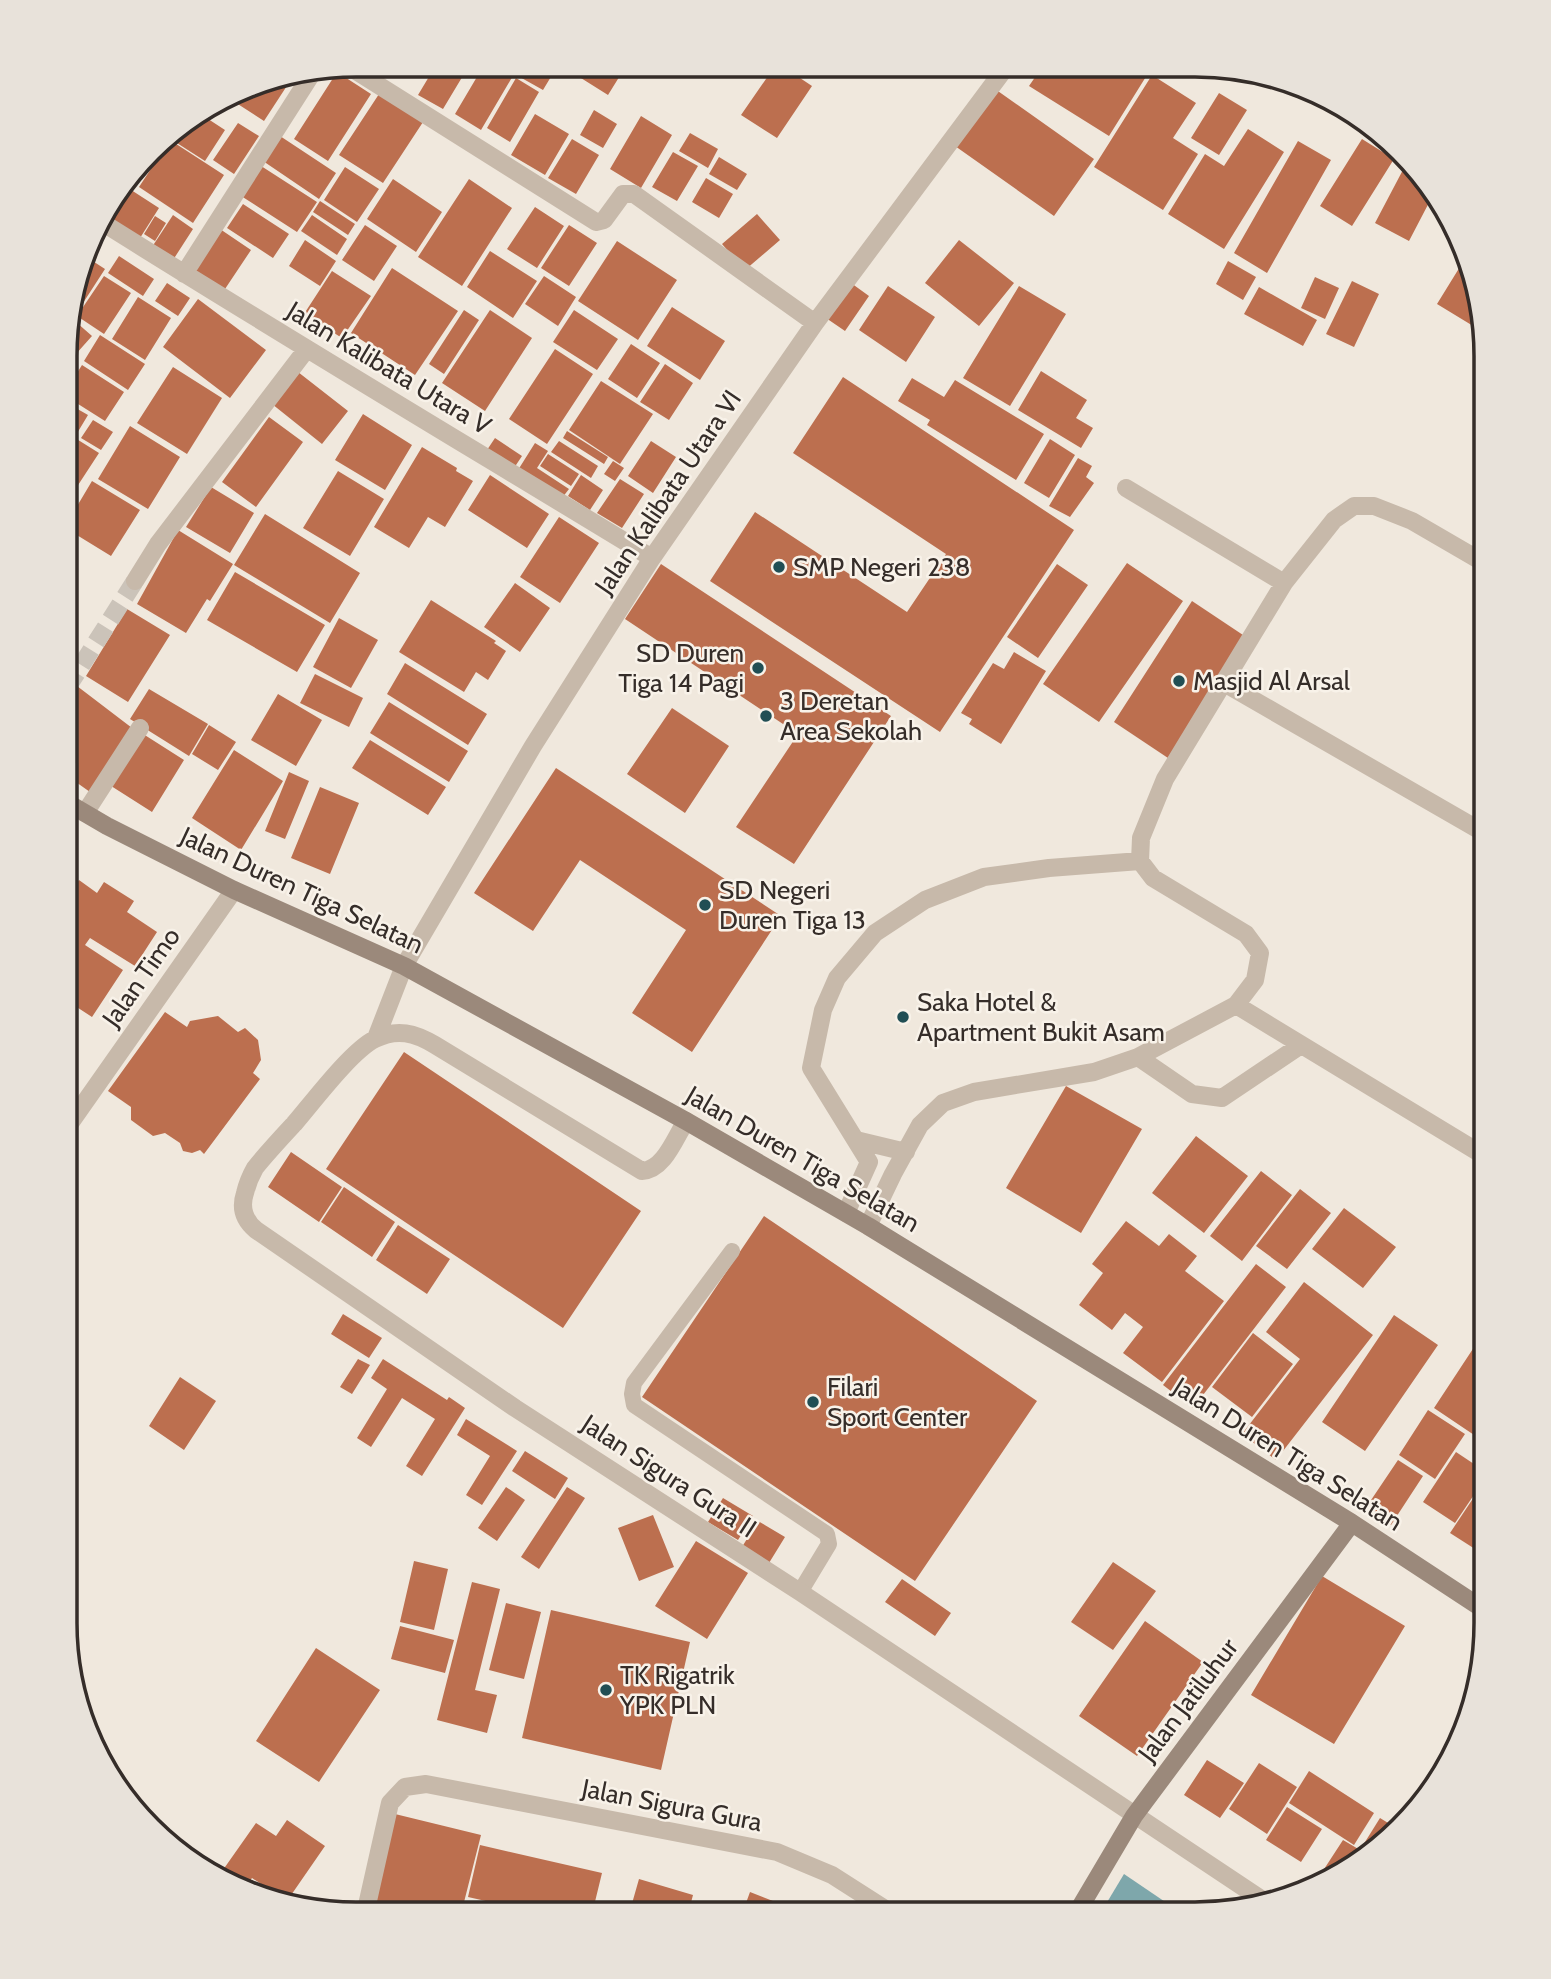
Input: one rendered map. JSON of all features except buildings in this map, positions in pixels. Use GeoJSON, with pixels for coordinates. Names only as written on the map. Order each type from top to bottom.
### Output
{"type":"FeatureCollection","features":[{"type":"Feature","properties":{"kind":"street"},"geometry":{"type":"LineString","coordinates":[[365,77],[596,222],[604,220],[623,194],[634,194],[815,323]]}},
{"type":"Feature","properties":{"kind":"street","name":"Jalan Kalibata Utara VI"},"geometry":{"type":"LineString","coordinates":[[404,966],[533,746],[652,558],[815,323],[999,77]]}},
{"type":"Feature","properties":{"kind":"street"},"geometry":{"type":"LineString","coordinates":[[184,274],[307,81]]}},
{"type":"Feature","properties":{"kind":"street","name":"Jalan Kalibata Utara V"},"geometry":{"type":"LineString","coordinates":[[109,227],[306,350],[652,558]]}},
{"type":"Feature","properties":{"kind":"street"},"geometry":{"type":"LineString","coordinates":[[135,581],[158,544],[306,350]]}},
{"type":"Feature","properties":{"kind":"street"},"geometry":{"type":"LineString","coordinates":[[1126,488],[1284,583]]}},
{"type":"Feature","properties":{"kind":"street"},"geometry":{"type":"LineString","coordinates":[[868,1226],[920,1125],[943,1103],[974,1092],[1094,1072],[1138,1057],[1236,1005],[1255,980],[1260,953],[1246,934],[1153,878],[1140,862],[1140,838],[1165,779],[1284,583],[1334,520],[1354,506],[1374,506],[1412,521],[1474,557]]}},
{"type":"Feature","properties":{"kind":"street"},"geometry":{"type":"LineString","coordinates":[[1224,683],[1474,827]]}},
{"type":"Feature","properties":{"kind":"street"},"geometry":{"type":"LineString","coordinates":[[85,813],[140,728]]}},
{"type":"Feature","properties":{"kind":"street","name":"Jalan Duren Tiga Selatan"},"geometry":{"type":"LineString","coordinates":[[77,808],[234,890],[404,966],[686,1121],[868,1226],[1352,1522],[1474,1603]]}},
{"type":"Feature","properties":{"kind":"street"},"geometry":{"type":"LineString","coordinates":[[846,1213],[869,1162],[811,1068],[823,1010],[837,978],[875,933],[925,900],[984,877],[1049,868],[1140,862]]}},
{"type":"Feature","properties":{"kind":"street","name":"Jalan Timo"},"geometry":{"type":"LineString","coordinates":[[77,1113],[234,890]]}},
{"type":"Feature","properties":{"kind":"street","name":"Jalan Sigura Gura II"},"geometry":{"type":"LineString","coordinates":[[404,966],[376,1038],[359,1050],[254,1170],[244,1194],[243,1212],[248,1224],[516,1408],[800,1592],[1256,1895]]}},
{"type":"Feature","properties":{"kind":"street"},"geometry":{"type":"LineString","coordinates":[[1236,1005],[1474,1150]]}},
{"type":"Feature","properties":{"kind":"street"},"geometry":{"type":"LineString","coordinates":[[376,1038],[400,1032],[417,1034],[642,1171],[650,1171],[658,1165],[686,1121]]}},
{"type":"Feature","properties":{"kind":"street"},"geometry":{"type":"LineString","coordinates":[[1138,1057],[1192,1094],[1222,1098],[1301,1045]]}},
{"type":"Feature","properties":{"kind":"street"},"geometry":{"type":"LineString","coordinates":[[856,1140],[906,1152]]}},
{"type":"Feature","properties":{"kind":"street","name":"Jalan Jatiluhur"},"geometry":{"type":"LineString","coordinates":[[1083,1902],[1134,1816],[1352,1522]]}},
{"type":"Feature","properties":{"kind":"street","name":"Jalan Sigura Gura"},"geometry":{"type":"LineString","coordinates":[[368,1902],[390,1803],[405,1787],[426,1784],[777,1852],[832,1875],[875,1902]]}},
{"type":"Feature","properties":{"kind":"lane"},"geometry":{"type":"LineString","coordinates":[[732,1251],[634,1383],[632,1395],[634,1405],[827,1534],[829,1544],[800,1592]]}},
{"type":"Feature","properties":{"kind":"water"},"geometry":{"type":"Polygon","coordinates":[[[1124,1874],[1165,1902],[1107,1902],[1124,1874]]]}},
{"type":"Feature","properties":{"kind":"tunnel"},"geometry":{"type":"LineString","coordinates":[[77,672],[135,581]]}},
{"type":"Feature","properties":{"kind":"place","name":"SMP Negeri 238"},"geometry":{"type":"Point","coordinates":[779,567]}},
{"type":"Feature","properties":{"kind":"place","name":"SD Duren Tiga 14 Pagi"},"geometry":{"type":"Point","coordinates":[758,668]}},
{"type":"Feature","properties":{"kind":"place","name":"Masjid Al Arsal"},"geometry":{"type":"Point","coordinates":[1179,681]}},
{"type":"Feature","properties":{"kind":"place","name":"3 Deretan Area Sekolah"},"geometry":{"type":"Point","coordinates":[766,716]}},
{"type":"Feature","properties":{"kind":"place","name":"SD Negeri Duren Tiga 13"},"geometry":{"type":"Point","coordinates":[705,905]}},
{"type":"Feature","properties":{"kind":"place","name":"Saka Hotel & Apartment Bukit Asam"},"geometry":{"type":"Point","coordinates":[903,1017]}},
{"type":"Feature","properties":{"kind":"place","name":"Filari Sport Center"},"geometry":{"type":"Point","coordinates":[813,1402]}},
{"type":"Feature","properties":{"kind":"place","name":"TK Rigatrik YPK PLN"},"geometry":{"type":"Point","coordinates":[606,1690]}}]}
